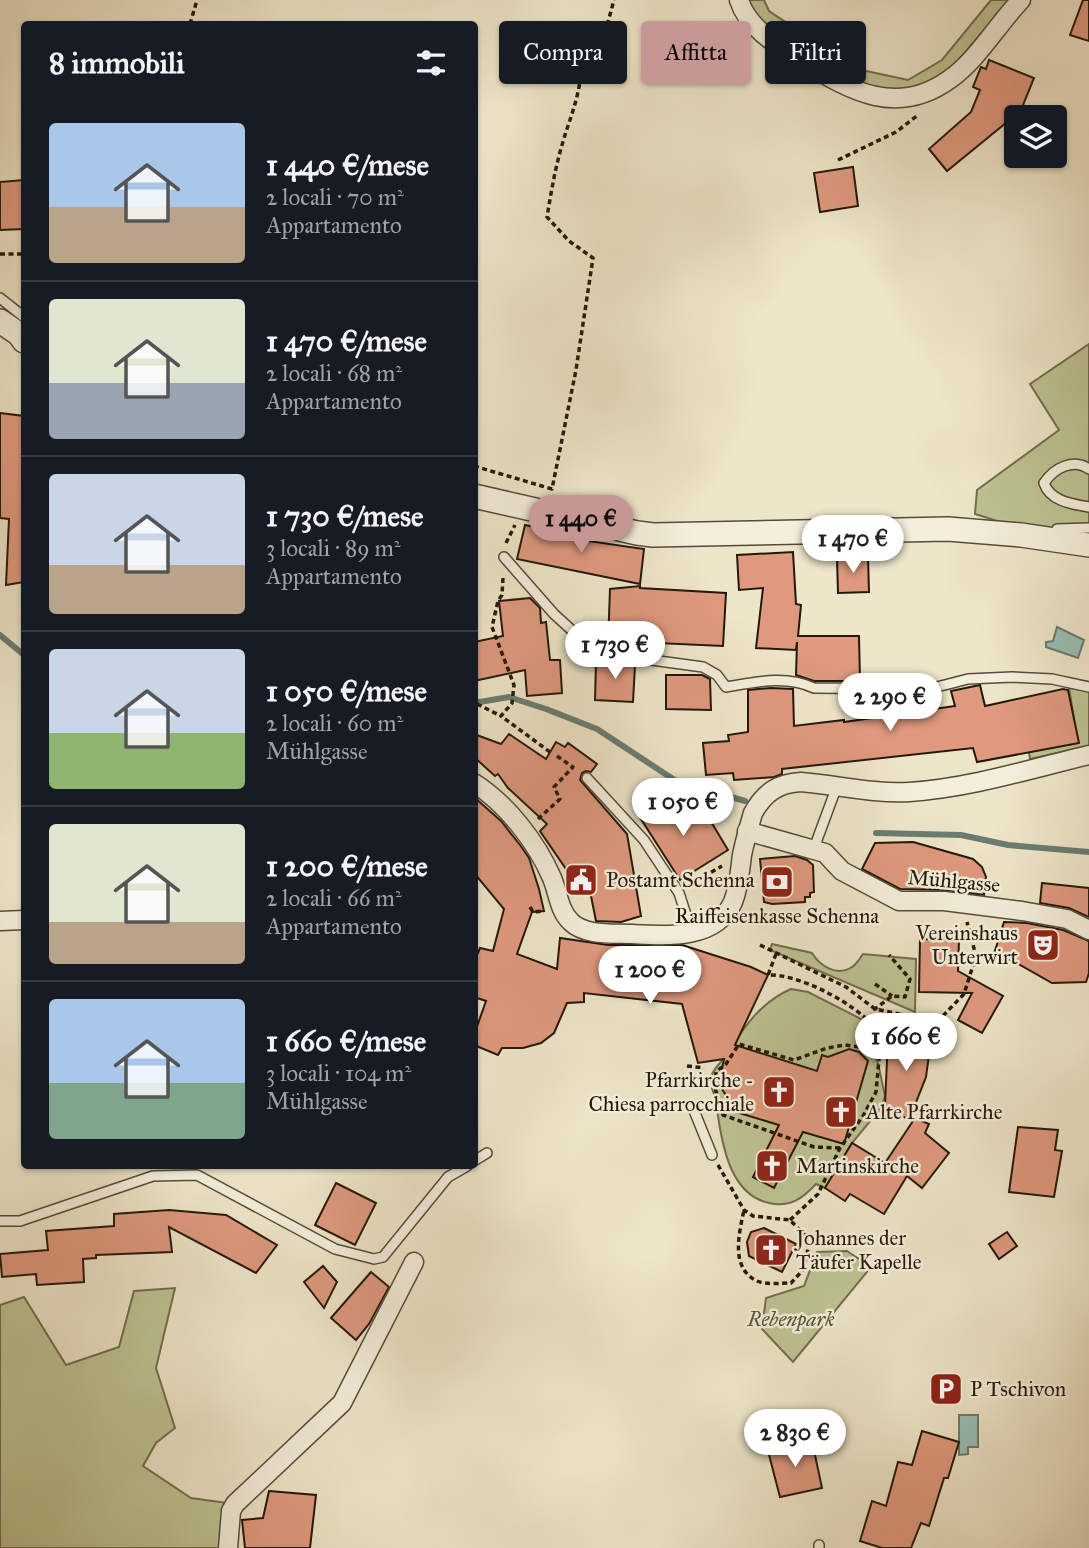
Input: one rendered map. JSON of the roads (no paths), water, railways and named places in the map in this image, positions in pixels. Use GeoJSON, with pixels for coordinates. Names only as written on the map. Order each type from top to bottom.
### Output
{"type":"FeatureCollection","features":[{"type":"Feature","properties":{"kind":"street"},"geometry":{"type":"LineString","coordinates":[[739,0],[751,23],[771,40],[835,81],[862,93],[892,100],[921,96],[951,79],[1021,0]]}},
{"type":"Feature","properties":{"kind":"street"},"geometry":{"type":"LineString","coordinates":[[478,497],[653,535],[948,529],[1021,535],[1089,545]]}},
{"type":"Feature","properties":{"kind":"street"},"geometry":{"type":"LineString","coordinates":[[478,786],[498,802],[524,831],[552,878],[565,915],[572,923],[583,930],[602,933],[692,933],[713,924],[732,904],[753,813],[765,795],[781,785],[801,782],[877,791],[926,790],[986,781],[1089,755]]}},
{"type":"Feature","properties":{"kind":"street","name":"Mühlgasse"},"geometry":{"type":"LineString","coordinates":[[747,831],[821,851],[842,871],[899,901],[963,903],[1067,919],[1089,930]]}},
{"type":"Feature","properties":{"kind":"street"},"geometry":{"type":"LineString","coordinates":[[0,921],[21,920]]}},
{"type":"Feature","properties":{"kind":"street"},"geometry":{"type":"LineString","coordinates":[[228,1548],[234,1504],[342,1403],[414,1262]]}},
{"type":"Feature","properties":{"kind":"lane"},"geometry":{"type":"LineString","coordinates":[[0,298],[19,327]]}},
{"type":"Feature","properties":{"kind":"lane"},"geometry":{"type":"LineString","coordinates":[[1089,469],[1072,464],[1061,467],[1051,473],[1044,482],[1047,491],[1056,499],[1089,507]]}},
{"type":"Feature","properties":{"kind":"lane"},"geometry":{"type":"LineString","coordinates":[[1057,529],[1089,528]]}},
{"type":"Feature","properties":{"kind":"lane"},"geometry":{"type":"LineString","coordinates":[[504,557],[554,614],[587,645],[622,656],[704,667],[717,675],[726,687],[785,680],[814,688],[929,690],[968,679],[1012,677],[1052,680],[1089,687]]}},
{"type":"Feature","properties":{"kind":"lane"},"geometry":{"type":"LineString","coordinates":[[587,778],[644,840],[679,893],[692,933]]}},
{"type":"Feature","properties":{"kind":"lane"},"geometry":{"type":"LineString","coordinates":[[821,851],[817,840],[837,786]]}},
{"type":"Feature","properties":{"kind":"lane"},"geometry":{"type":"LineString","coordinates":[[693,1108],[712,1155]]}},
{"type":"Feature","properties":{"kind":"lane"},"geometry":{"type":"LineString","coordinates":[[478,1159],[487,1153]]}},
{"type":"Feature","properties":{"kind":"lane"},"geometry":{"type":"LineString","coordinates":[[0,1221],[20,1221],[153,1176],[197,1175],[335,1249],[374,1259],[383,1257],[448,1177],[462,1169]]}},
{"type":"Feature","properties":{"kind":"water"},"geometry":{"type":"Polygon","coordinates":[[[1057,627],[1084,640],[1078,658],[1046,647],[1046,642],[1053,641],[1057,627]]]}},
{"type":"Feature","properties":{"kind":"water"},"geometry":{"type":"Polygon","coordinates":[[[959,1415],[978,1415],[978,1447],[968,1447],[968,1454],[959,1455],[959,1415]]]}},
{"type":"Feature","properties":{"kind":"waterway"},"geometry":{"type":"LineString","coordinates":[[0,635],[21,652]]}},
{"type":"Feature","properties":{"kind":"waterway"},"geometry":{"type":"LineString","coordinates":[[478,702],[509,697],[546,709],[597,729],[676,781],[745,801]]}},
{"type":"Feature","properties":{"kind":"waterway"},"geometry":{"type":"LineString","coordinates":[[876,833],[961,835],[1008,845],[1089,852]]}},
{"type":"Feature","properties":{"kind":"place","name":"Postamt Schenna"},"geometry":{"type":"Point","coordinates":[581,880]}},
{"type":"Feature","properties":{"kind":"place","name":"Raiffeisenkasse Schenna"},"geometry":{"type":"Point","coordinates":[777,882]}},
{"type":"Feature","properties":{"kind":"place","name":"Vereinshaus Unterwirt"},"geometry":{"type":"Point","coordinates":[1043,945]}},
{"type":"Feature","properties":{"kind":"place","name":"Pfarrkirche - Chiesa parrocchiale"},"geometry":{"type":"Point","coordinates":[779,1092]}},
{"type":"Feature","properties":{"kind":"place","name":"Alte Pfarrkirche"},"geometry":{"type":"Point","coordinates":[841,1112]}},
{"type":"Feature","properties":{"kind":"place","name":"Martinskirche"},"geometry":{"type":"Point","coordinates":[772,1166]}},
{"type":"Feature","properties":{"kind":"place","name":"Johannes der Täufer Kapelle"},"geometry":{"type":"Point","coordinates":[771,1250]}},
{"type":"Feature","properties":{"kind":"place","name":"P Tschivon"},"geometry":{"type":"Point","coordinates":[946,1389]}},
{"type":"Feature","properties":{"kind":"park label","name":"Rebenpark"},"geometry":{"type":"Point","coordinates":[791,1319]}}]}
